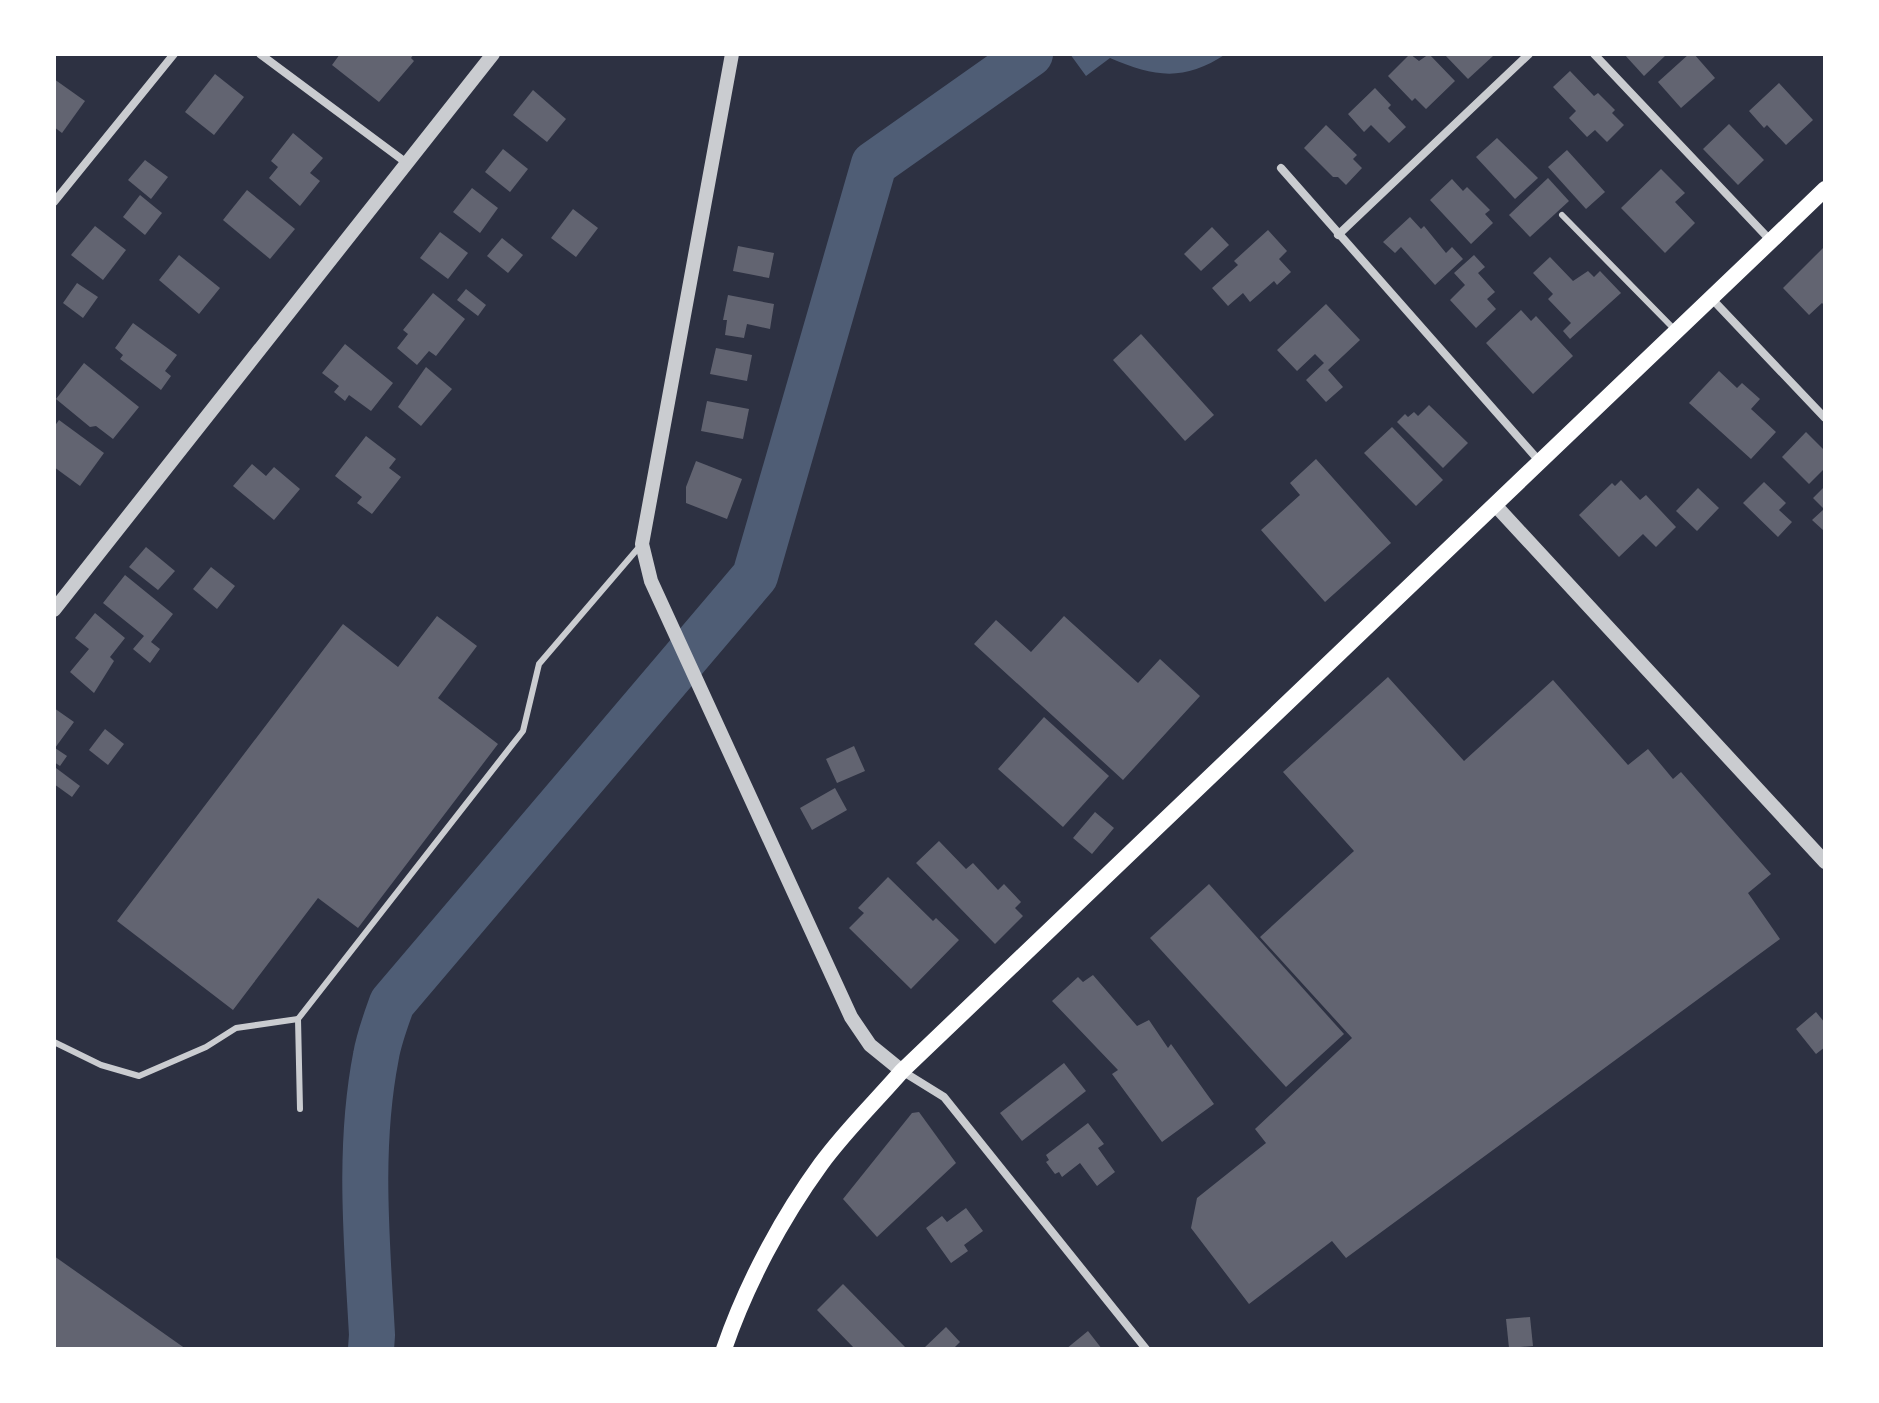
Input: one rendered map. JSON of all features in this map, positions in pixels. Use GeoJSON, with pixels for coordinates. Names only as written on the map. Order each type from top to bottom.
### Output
{"type":"FeatureCollection","features":[{"type":"Feature","properties":{"kind":"main road"},"geometry":{"type":"LineString","coordinates":[[724,1349],[781,1226],[850,1129],[902,1071],[1541,464],[1825,189]]}},
{"type":"Feature","properties":{"kind":"street"},"geometry":{"type":"LineString","coordinates":[[54,202],[174,54]]}},
{"type":"Feature","properties":{"kind":"street"},"geometry":{"type":"LineString","coordinates":[[260,54],[408,164]]}},
{"type":"Feature","properties":{"kind":"street"},"geometry":{"type":"LineString","coordinates":[[54,610],[493,54]]}},
{"type":"Feature","properties":{"kind":"street"},"geometry":{"type":"LineString","coordinates":[[732,54],[642,544],[651,581],[851,1017],[870,1045],[902,1071],[944,1097],[1146,1349]]}},
{"type":"Feature","properties":{"kind":"street"},"geometry":{"type":"LineString","coordinates":[[1338,235],[1529,54]]}},
{"type":"Feature","properties":{"kind":"street"},"geometry":{"type":"LineString","coordinates":[[1594,54],[1771,241]]}},
{"type":"Feature","properties":{"kind":"street"},"geometry":{"type":"LineString","coordinates":[[1281,168],[1541,464]]}},
{"type":"Feature","properties":{"kind":"street"},"geometry":{"type":"LineString","coordinates":[[1712,299],[1825,418]]}},
{"type":"Feature","properties":{"kind":"street"},"geometry":{"type":"LineString","coordinates":[[1496,506],[1825,862]]}},
{"type":"Feature","properties":{"kind":"lane"},"geometry":{"type":"LineString","coordinates":[[1562,215],[1676,331]]}},
{"type":"Feature","properties":{"kind":"lane"},"geometry":{"type":"LineString","coordinates":[[300,1109],[298,1019],[523,731],[539,664],[642,544]]}},
{"type":"Feature","properties":{"kind":"lane"},"geometry":{"type":"LineString","coordinates":[[54,1042],[101,1065],[139,1076],[206,1047],[236,1028],[298,1019]]}},
{"type":"Feature","properties":{"kind":"water"},"geometry":{"type":"Polygon","coordinates":[[[1070,54],[1226,54],[1196,69],[1169,74],[1141,69],[1110,58],[1086,76],[1070,54]]]}},
{"type":"Feature","properties":{"kind":"building"},"geometry":{"type":"Polygon","coordinates":[[[340,54],[414,54],[411,58],[414,61],[379,102],[332,65],[340,54]]]}},
{"type":"Feature","properties":{"kind":"building"},"geometry":{"type":"Polygon","coordinates":[[[1410,54],[1419,61],[1429,54],[1455,81],[1426,109],[1415,98],[1412,101],[1388,76],[1410,54]]]}},
{"type":"Feature","properties":{"kind":"building"},"geometry":{"type":"Polygon","coordinates":[[[1444,54],[1491,54],[1493,56],[1468,79],[1444,54]]]}},
{"type":"Feature","properties":{"kind":"building"},"geometry":{"type":"Polygon","coordinates":[[[1624,54],[1667,54],[1644,76],[1624,54]]]}},
{"type":"Feature","properties":{"kind":"building"},"geometry":{"type":"Polygon","coordinates":[[[1689,54],[1694,54],[1715,78],[1681,108],[1658,82],[1689,54]]]}},
{"type":"Feature","properties":{"kind":"building"},"geometry":{"type":"Polygon","coordinates":[[[1570,71],[1594,96],[1598,93],[1615,110],[1612,113],[1624,125],[1607,142],[1595,130],[1587,137],[1569,118],[1576,111],[1553,87],[1570,71]]]}},
{"type":"Feature","properties":{"kind":"building"},"geometry":{"type":"Polygon","coordinates":[[[215,74],[244,97],[214,135],[185,112],[215,74]]]}},
{"type":"Feature","properties":{"kind":"building"},"geometry":{"type":"Polygon","coordinates":[[[54,79],[85,101],[62,133],[54,127],[54,79]]]}},
{"type":"Feature","properties":{"kind":"building"},"geometry":{"type":"Polygon","coordinates":[[[1779,83],[1813,120],[1786,145],[1749,111],[1779,83]]]}},
{"type":"Feature","properties":{"kind":"building"},"geometry":{"type":"Polygon","coordinates":[[[1375,88],[1406,127],[1389,143],[1371,125],[1364,132],[1348,114],[1375,88]]]}},
{"type":"Feature","properties":{"kind":"building"},"geometry":{"type":"Polygon","coordinates":[[[533,90],[566,119],[547,142],[513,115],[533,90]]]}},
{"type":"Feature","properties":{"kind":"building"},"geometry":{"type":"Polygon","coordinates":[[[1729,124],[1764,160],[1738,185],[1703,149],[1729,124]]]}},
{"type":"Feature","properties":{"kind":"building"},"geometry":{"type":"Polygon","coordinates":[[[1326,125],[1357,155],[1353,159],[1362,168],[1346,185],[1338,177],[1333,177],[1304,148],[1326,125]]]}},
{"type":"Feature","properties":{"kind":"building"},"geometry":{"type":"Polygon","coordinates":[[[293,133],[323,158],[310,173],[320,181],[300,206],[269,178],[278,167],[271,161],[293,133]]]}},
{"type":"Feature","properties":{"kind":"building"},"geometry":{"type":"Polygon","coordinates":[[[1497,138],[1538,178],[1515,199],[1476,157],[1497,138]]]}},
{"type":"Feature","properties":{"kind":"building"},"geometry":{"type":"Polygon","coordinates":[[[503,149],[528,169],[510,192],[485,172],[503,149]]]}},
{"type":"Feature","properties":{"kind":"building"},"geometry":{"type":"Polygon","coordinates":[[[1567,150],[1605,192],[1586,209],[1548,167],[1567,150]]]}},
{"type":"Feature","properties":{"kind":"building"},"geometry":{"type":"Polygon","coordinates":[[[145,160],[168,177],[151,199],[128,180],[145,160]]]}},
{"type":"Feature","properties":{"kind":"building"},"geometry":{"type":"Polygon","coordinates":[[[1661,169],[1685,193],[1675,202],[1695,223],[1665,253],[1621,208],[1661,169]]]}},
{"type":"Feature","properties":{"kind":"building"},"geometry":{"type":"Polygon","coordinates":[[[1548,178],[1569,201],[1530,237],[1509,215],[1548,178]]]}},
{"type":"Feature","properties":{"kind":"building"},"geometry":{"type":"Polygon","coordinates":[[[1452,179],[1463,191],[1467,187],[1490,210],[1485,214],[1493,223],[1471,244],[1430,200],[1452,179]]]}},
{"type":"Feature","properties":{"kind":"building"},"geometry":{"type":"Polygon","coordinates":[[[472,188],[498,208],[480,233],[453,212],[472,188]]]}},
{"type":"Feature","properties":{"kind":"building"},"geometry":{"type":"Polygon","coordinates":[[[247,190],[295,229],[270,259],[223,220],[247,190]]]}},
{"type":"Feature","properties":{"kind":"building"},"geometry":{"type":"Polygon","coordinates":[[[140,195],[162,213],[145,235],[123,217],[140,195]]]}},
{"type":"Feature","properties":{"kind":"building"},"geometry":{"type":"Polygon","coordinates":[[[573,209],[598,228],[576,257],[551,238],[573,209]]]}},
{"type":"Feature","properties":{"kind":"building"},"geometry":{"type":"Polygon","coordinates":[[[1410,217],[1421,229],[1424,226],[1446,253],[1452,247],[1463,259],[1435,285],[1401,247],[1395,253],[1383,242],[1410,217]]]}},
{"type":"Feature","properties":{"kind":"building"},"geometry":{"type":"Polygon","coordinates":[[[95,226],[126,250],[103,280],[71,255],[95,226]]]}},
{"type":"Feature","properties":{"kind":"building"},"geometry":{"type":"Polygon","coordinates":[[[1212,227],[1229,245],[1201,271],[1184,254],[1212,227]]]}},
{"type":"Feature","properties":{"kind":"building"},"geometry":{"type":"Polygon","coordinates":[[[1268,230],[1287,251],[1279,259],[1291,272],[1277,285],[1274,281],[1250,302],[1243,293],[1228,306],[1212,288],[1238,265],[1234,261],[1268,230]]]}},
{"type":"Feature","properties":{"kind":"building"},"geometry":{"type":"Polygon","coordinates":[[[440,232],[468,253],[448,279],[420,258],[440,232]]]}},
{"type":"Feature","properties":{"kind":"building"},"geometry":{"type":"Polygon","coordinates":[[[502,238],[523,255],[508,273],[487,256],[502,238]]]}},
{"type":"Feature","properties":{"kind":"building"},"geometry":{"type":"Polygon","coordinates":[[[738,246],[774,253],[769,278],[733,271],[738,246]]]}},
{"type":"Feature","properties":{"kind":"building"},"geometry":{"type":"Polygon","coordinates":[[[1825,246],[1825,306],[1822,303],[1809,315],[1783,288],[1825,246]]]}},
{"type":"Feature","properties":{"kind":"building"},"geometry":{"type":"Polygon","coordinates":[[[179,255],[220,288],[199,314],[159,280],[179,255]]]}},
{"type":"Feature","properties":{"kind":"building"},"geometry":{"type":"Polygon","coordinates":[[[1474,255],[1485,267],[1478,273],[1495,292],[1487,299],[1496,309],[1476,328],[1450,300],[1465,285],[1454,273],[1474,255]]]}},
{"type":"Feature","properties":{"kind":"building"},"geometry":{"type":"Polygon","coordinates":[[[1550,257],[1573,281],[1588,271],[1594,277],[1600,271],[1621,293],[1570,339],[1563,331],[1571,323],[1548,299],[1553,294],[1533,273],[1550,257]]]}},
{"type":"Feature","properties":{"kind":"building"},"geometry":{"type":"Polygon","coordinates":[[[77,283],[98,297],[83,318],[63,303],[77,283]]]}},
{"type":"Feature","properties":{"kind":"building"},"geometry":{"type":"Polygon","coordinates":[[[466,289],[486,305],[478,316],[457,300],[466,289]]]}},
{"type":"Feature","properties":{"kind":"building"},"geometry":{"type":"Polygon","coordinates":[[[433,293],[465,319],[436,356],[429,351],[417,365],[397,348],[408,334],[403,330],[433,293]]]}},
{"type":"Feature","properties":{"kind":"building"},"geometry":{"type":"Polygon","coordinates":[[[728,295],[774,304],[770,329],[747,324],[744,338],[725,335],[727,320],[723,320],[728,295]]]}},
{"type":"Feature","properties":{"kind":"building"},"geometry":{"type":"Polygon","coordinates":[[[1326,304],[1360,340],[1328,370],[1343,387],[1326,402],[1306,380],[1324,363],[1315,354],[1297,371],[1277,350],[1326,304]]]}},
{"type":"Feature","properties":{"kind":"building"},"geometry":{"type":"Polygon","coordinates":[[[1521,310],[1531,321],[1536,316],[1573,356],[1533,394],[1486,343],[1521,310]]]}},
{"type":"Feature","properties":{"kind":"building"},"geometry":{"type":"Polygon","coordinates":[[[133,323],[177,355],[165,371],[171,376],[161,390],[120,359],[123,355],[115,348],[133,323]]]}},
{"type":"Feature","properties":{"kind":"building"},"geometry":{"type":"Polygon","coordinates":[[[1141,334],[1214,415],[1185,441],[1113,360],[1141,334]]]}},
{"type":"Feature","properties":{"kind":"building"},"geometry":{"type":"Polygon","coordinates":[[[345,344],[393,383],[371,411],[349,395],[345,401],[334,392],[339,386],[322,373],[345,344]]]}},
{"type":"Feature","properties":{"kind":"building"},"geometry":{"type":"Polygon","coordinates":[[[716,348],[752,355],[747,381],[710,374],[716,348]]]}},
{"type":"Feature","properties":{"kind":"building"},"geometry":{"type":"Polygon","coordinates":[[[84,363],[139,407],[113,439],[96,426],[90,427],[56,399],[84,363]]]}},
{"type":"Feature","properties":{"kind":"building"},"geometry":{"type":"Polygon","coordinates":[[[426,367],[452,389],[421,426],[398,407],[426,367]]]}},
{"type":"Feature","properties":{"kind":"building"},"geometry":{"type":"Polygon","coordinates":[[[1719,371],[1737,388],[1742,383],[1760,399],[1751,409],[1776,432],[1751,459],[1689,403],[1719,371]]]}},
{"type":"Feature","properties":{"kind":"building"},"geometry":{"type":"Polygon","coordinates":[[[707,401],[749,409],[743,439],[701,431],[707,401]]]}},
{"type":"Feature","properties":{"kind":"building"},"geometry":{"type":"Polygon","coordinates":[[[1429,405],[1468,443],[1443,468],[1397,422],[1405,414],[1408,417],[1414,412],[1418,416],[1429,405]]]}},
{"type":"Feature","properties":{"kind":"building"},"geometry":{"type":"Polygon","coordinates":[[[59,420],[104,453],[80,486],[54,467],[54,427],[59,420]]]}},
{"type":"Feature","properties":{"kind":"building"},"geometry":{"type":"Polygon","coordinates":[[[1392,427],[1443,480],[1416,506],[1364,453],[1392,427]]]}},
{"type":"Feature","properties":{"kind":"building"},"geometry":{"type":"Polygon","coordinates":[[[1806,432],[1825,451],[1825,468],[1809,484],[1782,457],[1806,432]]]}},
{"type":"Feature","properties":{"kind":"building"},"geometry":{"type":"Polygon","coordinates":[[[366,436],[396,459],[389,468],[401,477],[372,514],[357,503],[362,497],[335,476],[366,436]]]}},
{"type":"Feature","properties":{"kind":"building"},"geometry":{"type":"Polygon","coordinates":[[[1316,459],[1391,543],[1325,602],[1261,530],[1300,495],[1290,483],[1316,459]]]}},
{"type":"Feature","properties":{"kind":"building"},"geometry":{"type":"Polygon","coordinates":[[[696,461],[742,479],[727,519],[686,503],[686,487],[696,461]]]}},
{"type":"Feature","properties":{"kind":"building"},"geometry":{"type":"Polygon","coordinates":[[[252,464],[266,476],[274,467],[300,489],[274,520],[233,486],[252,464]]]}},
{"type":"Feature","properties":{"kind":"building"},"geometry":{"type":"Polygon","coordinates":[[[1621,480],[1640,500],[1646,495],[1676,527],[1656,547],[1643,534],[1619,557],[1579,515],[1612,483],[1615,486],[1621,480]]]}},
{"type":"Feature","properties":{"kind":"building"},"geometry":{"type":"Polygon","coordinates":[[[1764,482],[1786,503],[1779,510],[1792,522],[1778,537],[1743,503],[1764,482]]]}},
{"type":"Feature","properties":{"kind":"building"},"geometry":{"type":"Polygon","coordinates":[[[1825,486],[1824,531],[1812,520],[1824,509],[1813,498],[1825,486]]]}},
{"type":"Feature","properties":{"kind":"building"},"geometry":{"type":"Polygon","coordinates":[[[1698,488],[1719,508],[1697,531],[1676,511],[1698,488]]]}},
{"type":"Feature","properties":{"kind":"building"},"geometry":{"type":"Polygon","coordinates":[[[146,547],[175,571],[158,590],[129,567],[146,547]]]}},
{"type":"Feature","properties":{"kind":"building"},"geometry":{"type":"Polygon","coordinates":[[[211,567],[235,586],[217,609],[193,589],[211,567]]]}},
{"type":"Feature","properties":{"kind":"building"},"geometry":{"type":"Polygon","coordinates":[[[125,575],[173,614],[151,642],[160,649],[150,663],[133,649],[144,636],[103,603],[125,575]]]}},
{"type":"Feature","properties":{"kind":"building"},"geometry":{"type":"Polygon","coordinates":[[[95,613],[125,638],[110,657],[114,661],[94,693],[70,672],[89,649],[75,638],[95,613]]]}},
{"type":"Feature","properties":{"kind":"building"},"geometry":{"type":"Polygon","coordinates":[[[437,616],[477,646],[438,698],[498,744],[358,928],[318,898],[233,1010],[117,921],[343,624],[398,667],[437,616]]]}},
{"type":"Feature","properties":{"kind":"building"},"geometry":{"type":"Polygon","coordinates":[[[1064,616],[1138,683],[1160,659],[1200,696],[1123,780],[974,644],[996,620],[1031,652],[1064,616]]]}},
{"type":"Feature","properties":{"kind":"building"},"geometry":{"type":"Polygon","coordinates":[[[1388,677],[1464,761],[1553,680],[1628,765],[1648,749],[1673,779],[1681,772],[1771,874],[1748,893],[1780,939],[1346,1258],[1332,1241],[1249,1304],[1191,1228],[1197,1198],[1266,1143],[1255,1129],[1352,1038],[1260,937],[1354,851],[1283,772],[1388,677]]]}},
{"type":"Feature","properties":{"kind":"building"},"geometry":{"type":"Polygon","coordinates":[[[54,708],[74,722],[55,748],[67,756],[60,766],[54,762],[54,708]]]}},
{"type":"Feature","properties":{"kind":"building"},"geometry":{"type":"Polygon","coordinates":[[[1044,717],[1109,776],[1063,827],[998,769],[1044,717]]]}},
{"type":"Feature","properties":{"kind":"building"},"geometry":{"type":"Polygon","coordinates":[[[105,729],[124,744],[108,765],[89,750],[105,729]]]}},
{"type":"Feature","properties":{"kind":"building"},"geometry":{"type":"Polygon","coordinates":[[[854,746],[865,771],[837,783],[826,759],[854,746]]]}},
{"type":"Feature","properties":{"kind":"building"},"geometry":{"type":"Polygon","coordinates":[[[56,768],[80,786],[72,797],[54,784],[56,768]]]}},
{"type":"Feature","properties":{"kind":"building"},"geometry":{"type":"Polygon","coordinates":[[[835,788],[847,810],[812,830],[800,808],[835,788]]]}},
{"type":"Feature","properties":{"kind":"building"},"geometry":{"type":"Polygon","coordinates":[[[1095,812],[1114,828],[1092,854],[1073,838],[1095,812]]]}},
{"type":"Feature","properties":{"kind":"building"},"geometry":{"type":"Polygon","coordinates":[[[939,841],[966,869],[973,863],[998,890],[1004,884],[1021,902],[1015,908],[1023,916],[995,944],[916,863],[939,841]]]}},
{"type":"Feature","properties":{"kind":"building"},"geometry":{"type":"Polygon","coordinates":[[[888,877],[933,921],[936,918],[959,940],[911,989],[849,928],[864,913],[858,908],[888,877]]]}},
{"type":"Feature","properties":{"kind":"building"},"geometry":{"type":"Polygon","coordinates":[[[1209,884],[1344,1034],[1286,1087],[1150,938],[1209,884]]]}},
{"type":"Feature","properties":{"kind":"building"},"geometry":{"type":"Polygon","coordinates":[[[1093,975],[1137,1026],[1149,1020],[1168,1048],[1171,1044],[1214,1104],[1162,1142],[1112,1074],[1118,1070],[1052,1001],[1078,977],[1083,982],[1093,975]]]}},
{"type":"Feature","properties":{"kind":"building"},"geometry":{"type":"Polygon","coordinates":[[[1816,1012],[1825,1023],[1825,1047],[1816,1054],[1796,1029],[1816,1012]]]}},
{"type":"Feature","properties":{"kind":"building"},"geometry":{"type":"Polygon","coordinates":[[[1064,1063],[1086,1091],[1022,1141],[1000,1113],[1064,1063]]]}},
{"type":"Feature","properties":{"kind":"building"},"geometry":{"type":"Polygon","coordinates":[[[919,1112],[956,1163],[877,1237],[843,1199],[912,1113],[919,1112]]]}},
{"type":"Feature","properties":{"kind":"building"},"geometry":{"type":"Polygon","coordinates":[[[1088,1123],[1104,1144],[1098,1148],[1115,1172],[1097,1186],[1080,1163],[1062,1177],[1059,1172],[1055,1174],[1046,1162],[1049,1160],[1046,1155],[1088,1123]]]}},
{"type":"Feature","properties":{"kind":"building"},"geometry":{"type":"Polygon","coordinates":[[[966,1208],[983,1231],[964,1245],[968,1251],[951,1263],[926,1228],[942,1216],[947,1222],[966,1208]]]}},
{"type":"Feature","properties":{"kind":"building"},"geometry":{"type":"Polygon","coordinates":[[[54,1256],[186,1349],[54,1349],[54,1256]]]}},
{"type":"Feature","properties":{"kind":"building"},"geometry":{"type":"Polygon","coordinates":[[[843,1284],[907,1349],[855,1349],[817,1310],[843,1284]]]}},
{"type":"Feature","properties":{"kind":"building"},"geometry":{"type":"Polygon","coordinates":[[[1530,1317],[1533,1346],[1509,1348],[1506,1319],[1530,1317]]]}},
{"type":"Feature","properties":{"kind":"building"},"geometry":{"type":"Polygon","coordinates":[[[946,1327],[960,1342],[953,1349],[923,1349],[946,1327]]]}},
{"type":"Feature","properties":{"kind":"building"},"geometry":{"type":"Polygon","coordinates":[[[1088,1331],[1102,1349],[1066,1349],[1088,1331]]]}},
{"type":"Feature","properties":{"kind":"waterway"},"geometry":{"type":"LineString","coordinates":[[371,1349],[365,1196],[367,1125],[377,1049],[392,1003],[755,576],[874,164],[1030,54]]}}]}
